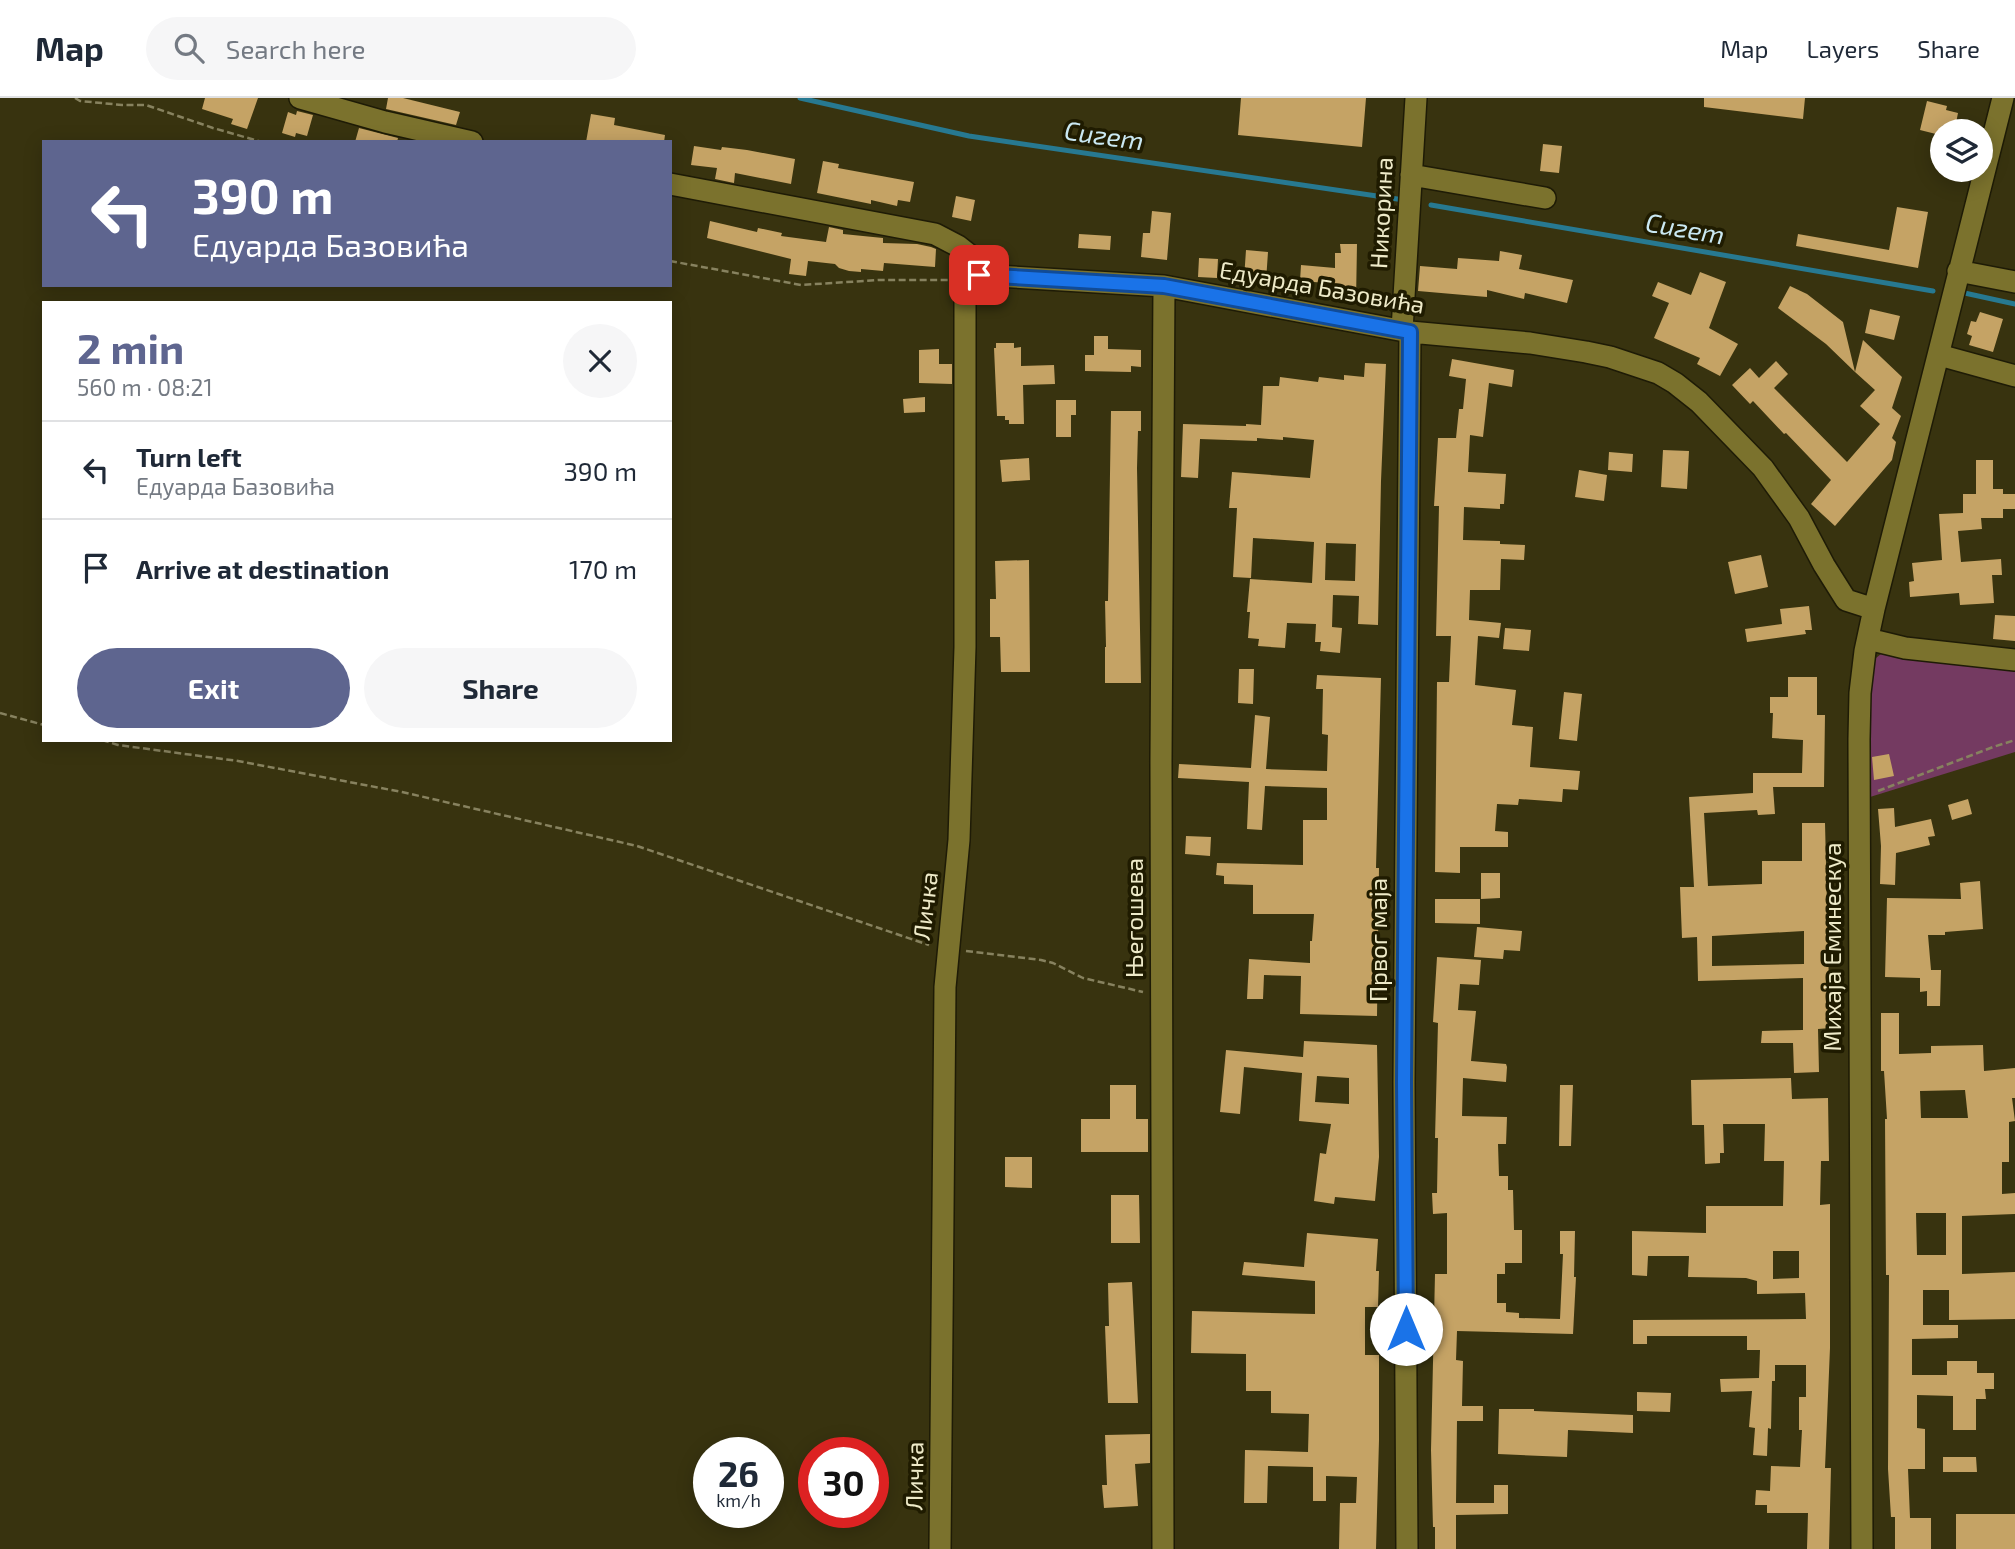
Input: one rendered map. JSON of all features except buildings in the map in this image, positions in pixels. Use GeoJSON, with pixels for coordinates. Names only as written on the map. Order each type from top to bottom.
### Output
{"type":"FeatureCollection","features":[{"type":"Feature","properties":{"kind":"street"},"geometry":{"type":"LineString","coordinates":[[300,98],[463,140]]}},
{"type":"Feature","properties":{"kind":"street","name":"Никорина"},"geometry":{"type":"LineString","coordinates":[[1406,331],[1410,175],[1416,98]]}},
{"type":"Feature","properties":{"kind":"street","name":"Михаја Еминескуа"},"geometry":{"type":"LineString","coordinates":[[1862,1549],[1860,693],[1874,609],[2003,98]]}},
{"type":"Feature","properties":{"kind":"street"},"geometry":{"type":"LineString","coordinates":[[1410,175],[1545,198]]}},
{"type":"Feature","properties":{"kind":"street"},"geometry":{"type":"LineString","coordinates":[[672,184],[935,234],[958,246],[976,261],[974,280]]}},
{"type":"Feature","properties":{"kind":"street"},"geometry":{"type":"LineString","coordinates":[[1958,271],[2015,282]]}},
{"type":"Feature","properties":{"kind":"street","name":"Едуарда Базовића"},"geometry":{"type":"LineString","coordinates":[[974,280],[1164,286],[1406,331],[1530,343],[1586,352],[1658,373],[1699,402],[1763,468],[1799,518],[1846,600],[1874,609]]}},
{"type":"Feature","properties":{"kind":"street","name":"Личка"},"geometry":{"type":"LineString","coordinates":[[940,1549],[944,1030],[948,949],[959,840],[965,647],[965,301],[974,280]]}},
{"type":"Feature","properties":{"kind":"street","name":"Његошева"},"geometry":{"type":"LineString","coordinates":[[1163,1549],[1161,735],[1164,286]]}},
{"type":"Feature","properties":{"kind":"street","name":"Првог маја"},"geometry":{"type":"LineString","coordinates":[[1406,331],[1404,1082],[1407,1549]]}},
{"type":"Feature","properties":{"kind":"street"},"geometry":{"type":"LineString","coordinates":[[1939,355],[2015,376]]}},
{"type":"Feature","properties":{"kind":"street"},"geometry":{"type":"LineString","coordinates":[[1868,639],[1905,648],[2015,660]]}},
{"type":"Feature","properties":{"kind":"path"},"geometry":{"type":"LineString","coordinates":[[75,98],[80,101],[122,105],[146,104],[255,140]]}},
{"type":"Feature","properties":{"kind":"path"},"geometry":{"type":"LineString","coordinates":[[672,261],[801,285],[933,279],[974,280]]}},
{"type":"Feature","properties":{"kind":"path"},"geometry":{"type":"LineString","coordinates":[[0,713],[42,724]]}},
{"type":"Feature","properties":{"kind":"path"},"geometry":{"type":"LineString","coordinates":[[1859,798],[2015,740]]}},
{"type":"Feature","properties":{"kind":"path"},"geometry":{"type":"LineString","coordinates":[[110,742],[238,761],[402,792],[637,846],[916,942],[948,949],[1041,960],[1083,978],[1161,996]]}},
{"type":"Feature","properties":{"kind":"shaded area"},"geometry":{"type":"Polygon","coordinates":[[[1881,654],[2015,671],[2015,752],[1870,797],[1869,715],[1873,665],[1881,654]]]}},
{"type":"Feature","properties":{"kind":"waterway","name":"Сигет"},"geometry":{"type":"LineString","coordinates":[[800,98],[969,136],[1404,200]]}},
{"type":"Feature","properties":{"kind":"waterway","name":"Сигет"},"geometry":{"type":"LineString","coordinates":[[1431,205],[1933,291]]}},
{"type":"Feature","properties":{"kind":"waterway","name":"Сигет"},"geometry":{"type":"LineString","coordinates":[[1960,292],[2015,304]]}},
{"type":"Feature","properties":{"kind":"route"},"geometry":{"type":"LineString","coordinates":[[979,275],[1164,286],[1410,332],[1404,1082],[1406,1329]]}}]}
